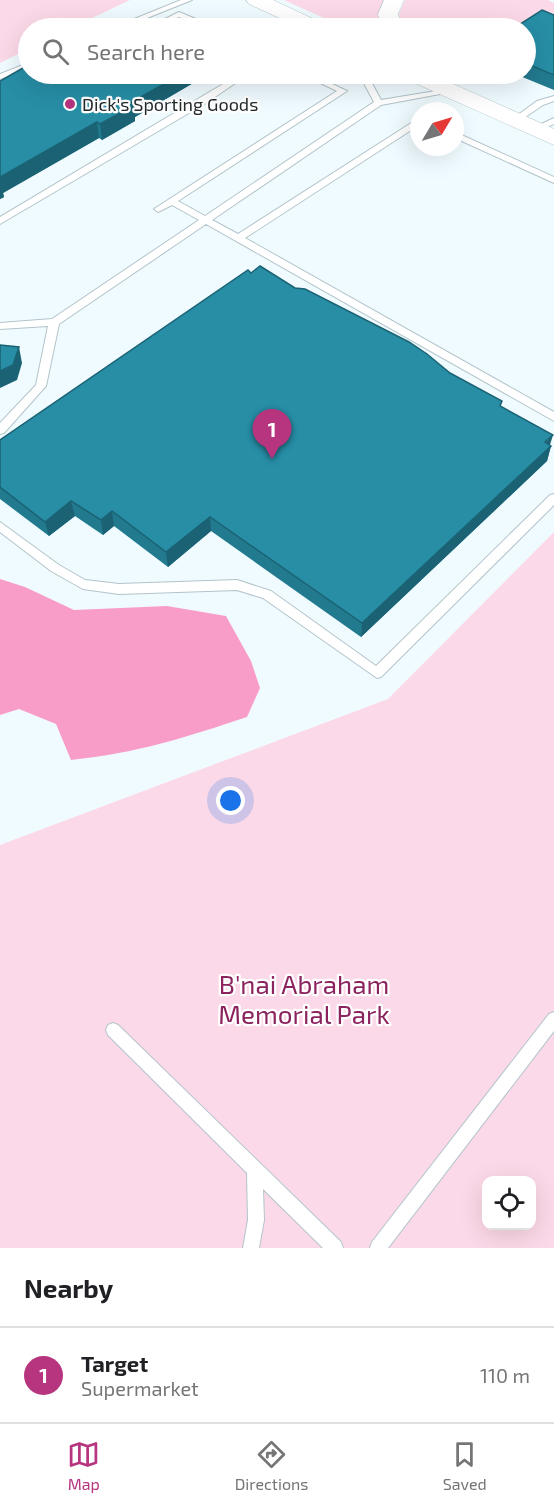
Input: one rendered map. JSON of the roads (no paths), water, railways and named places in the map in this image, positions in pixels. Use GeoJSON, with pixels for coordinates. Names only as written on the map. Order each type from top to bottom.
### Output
{"type":"FeatureCollection","features":[{"type":"Feature","properties":{"kind":"highway"},"geometry":{"type":"LineString","coordinates":[[256,0],[295,18]]}},
{"type":"Feature","properties":{"kind":"highway"},"geometry":{"type":"LineString","coordinates":[[389,18],[388,14],[394,0]]}},
{"type":"Feature","properties":{"kind":"highway"},"geometry":{"type":"LineString","coordinates":[[437,84],[540,127]]}},
{"type":"Feature","properties":{"kind":"highway"},"geometry":{"type":"LineString","coordinates":[[444,84],[451,90]]}},
{"type":"Feature","properties":{"kind":"lane"},"geometry":{"type":"LineString","coordinates":[[142,18],[188,0]]}},
{"type":"Feature","properties":{"kind":"lane"},"geometry":{"type":"LineString","coordinates":[[172,18],[180,14],[189,18]]}},
{"type":"Feature","properties":{"kind":"lane"},"geometry":{"type":"LineString","coordinates":[[0,77],[18,69]]}},
{"type":"Feature","properties":{"kind":"lane"},"geometry":{"type":"LineString","coordinates":[[0,221],[230,84]]}},
{"type":"Feature","properties":{"kind":"lane"},"geometry":{"type":"LineString","coordinates":[[158,209],[343,91],[328,84]]}},
{"type":"Feature","properties":{"kind":"lane"},"geometry":{"type":"LineString","coordinates":[[368,84],[378,103]]}},
{"type":"Feature","properties":{"kind":"lane"},"geometry":{"type":"LineString","coordinates":[[0,326],[54,322],[378,103],[451,90]]}},
{"type":"Feature","properties":{"kind":"lane"},"geometry":{"type":"LineString","coordinates":[[540,127],[540,103],[554,98]]}},
{"type":"Feature","properties":{"kind":"lane"},"geometry":{"type":"LineString","coordinates":[[237,238],[410,127]]}},
{"type":"Feature","properties":{"kind":"lane"},"geometry":{"type":"LineString","coordinates":[[464,139],[554,180]]}},
{"type":"Feature","properties":{"kind":"lane"},"geometry":{"type":"LineString","coordinates":[[172,201],[554,417]]}},
{"type":"Feature","properties":{"kind":"lane"},"geometry":{"type":"LineString","coordinates":[[0,430],[41,386],[54,322]]}},
{"type":"Feature","properties":{"kind":"lane"},"geometry":{"type":"LineString","coordinates":[[0,526],[55,568],[83,584],[119,589],[237,585],[267,594],[377,673],[554,498]]}},
{"type":"Feature","properties":{"kind":"lane"},"geometry":{"type":"LineString","coordinates":[[378,1248],[554,1019]]}},
{"type":"Feature","properties":{"kind":"lane"},"geometry":{"type":"LineString","coordinates":[[112,1030],[335,1248]]}},
{"type":"Feature","properties":{"kind":"lane"},"geometry":{"type":"LineString","coordinates":[[251,1248],[256,1220],[255,1170]]}},
{"type":"Feature","properties":{"kind":"place","name":"Dick's Sporting Goods"},"geometry":{"type":"Point","coordinates":[70,104]}},
{"type":"Feature","properties":{"kind":"place","name":"Target"},"geometry":{"type":"Point","coordinates":[272,459]}},
{"type":"Feature","properties":{"kind":"park label","name":"B'nai Abraham Memorial Park"},"geometry":{"type":"Point","coordinates":[304,998]}}]}
